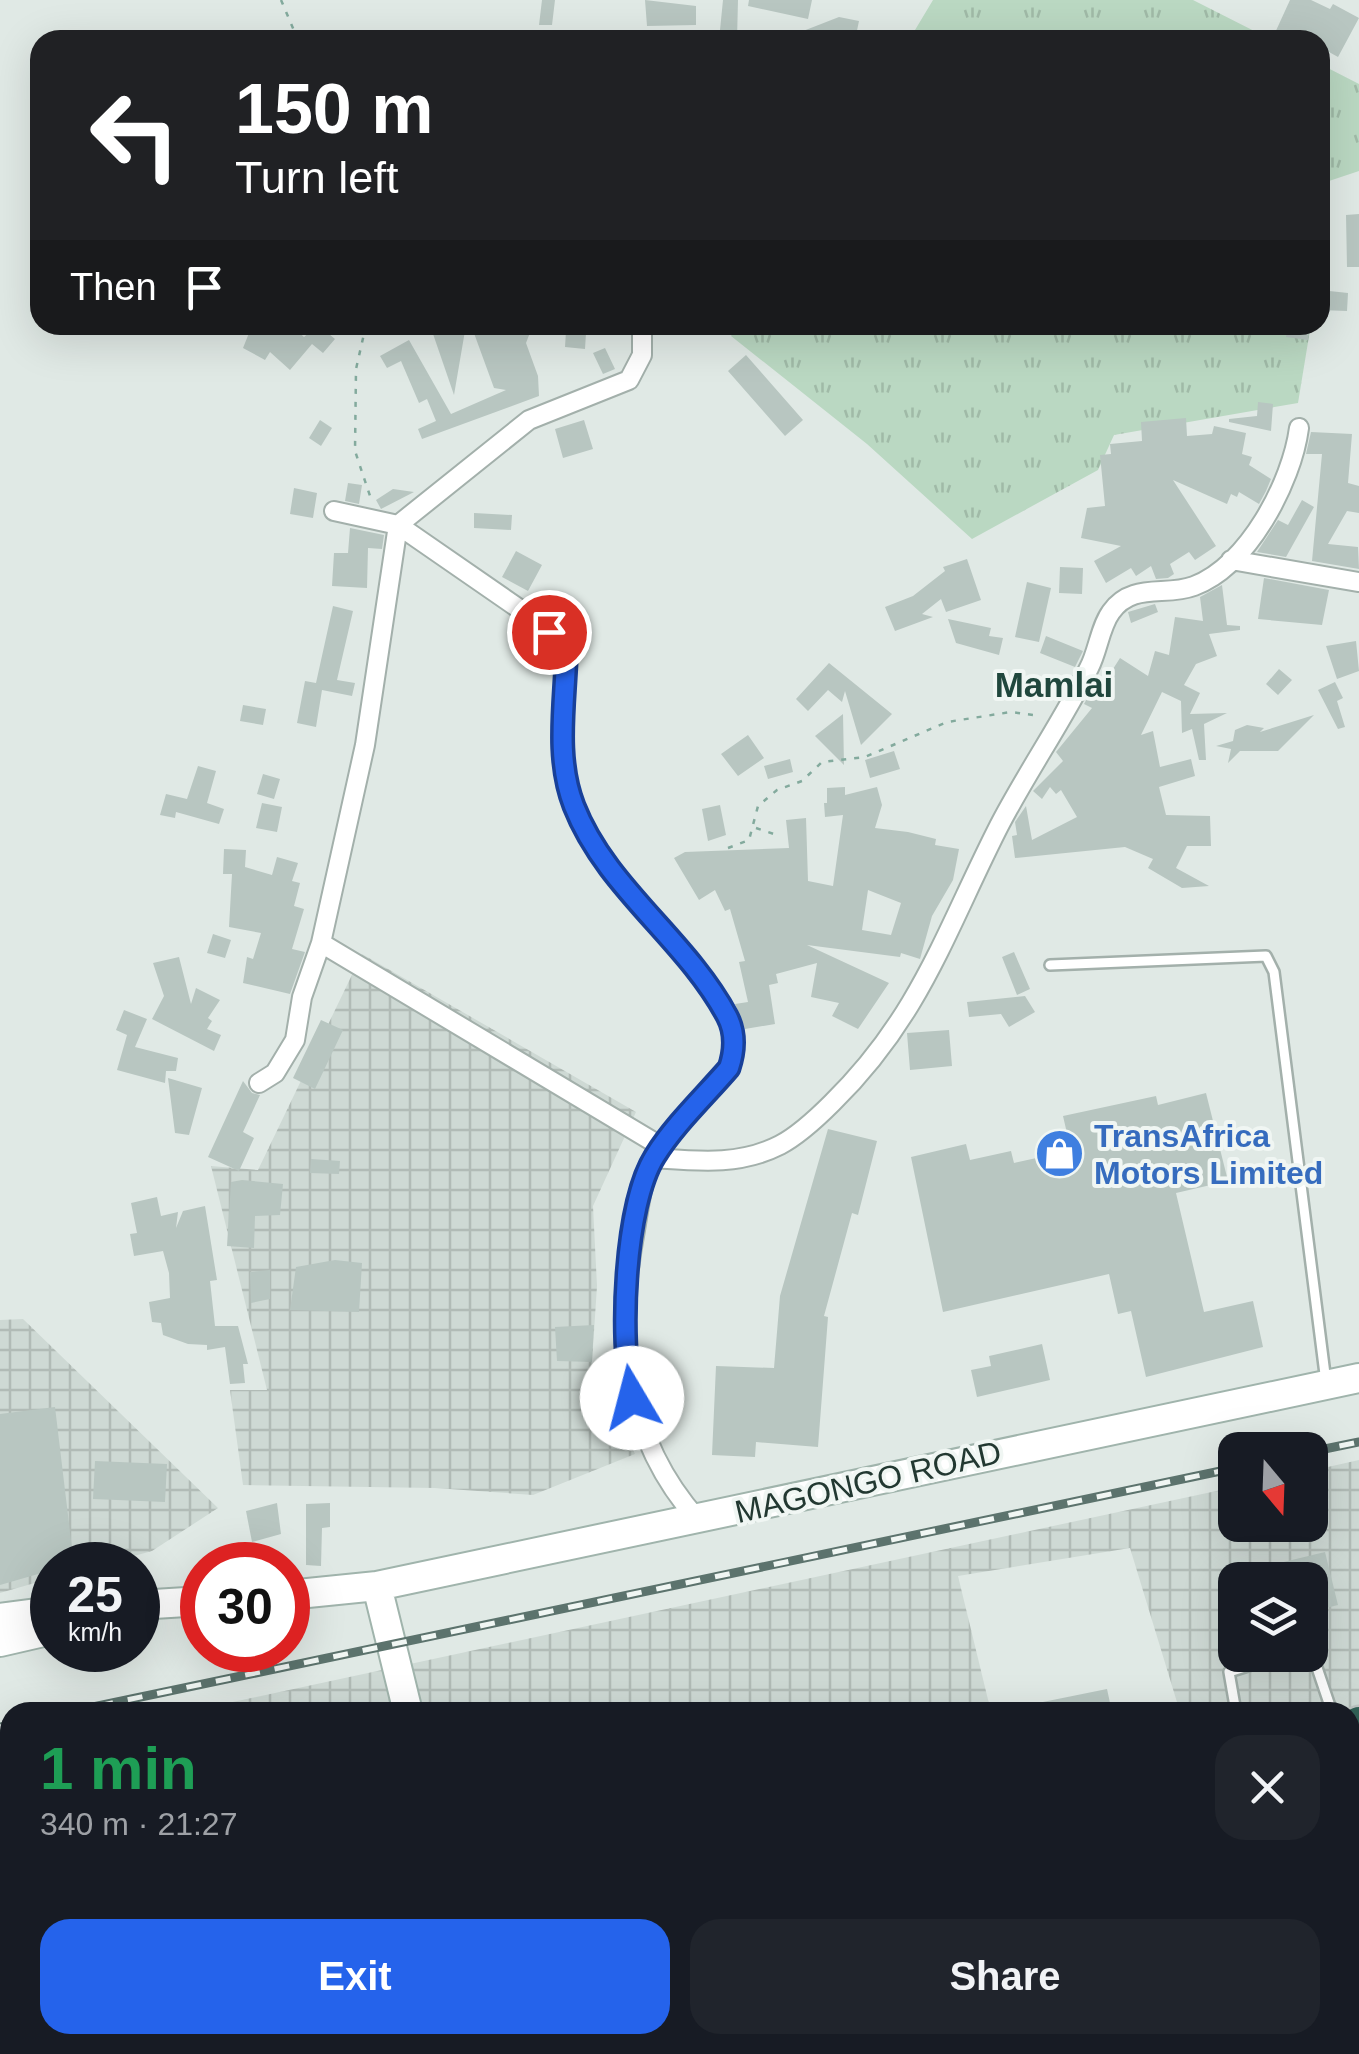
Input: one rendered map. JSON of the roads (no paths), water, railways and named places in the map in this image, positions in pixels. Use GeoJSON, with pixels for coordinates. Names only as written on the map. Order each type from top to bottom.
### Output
{"type":"FeatureCollection","features":[{"type":"Feature","properties":{"kind":"street"},"geometry":{"type":"LineString","coordinates":[[259,1083],[275,1074],[295,1040],[302,997],[320,943],[364,745],[398,525],[529,420],[630,380],[642,355],[642,335]]}},
{"type":"Feature","properties":{"kind":"street"},"geometry":{"type":"LineString","coordinates":[[320,943],[658,1153],[718,1162],[754,1156],[782,1144],[850,1085],[898,1026],[935,968],[1000,826],[1091,664],[1108,614],[1119,602],[1144,590],[1194,586],[1215,576],[1264,514],[1296,454],[1299,428]]}},
{"type":"Feature","properties":{"kind":"street"},"geometry":{"type":"LineString","coordinates":[[334,512],[398,525],[531,617],[562,646],[566,662],[563,764],[573,805],[616,878],[728,1018],[735,1050],[729,1068],[658,1153],[642,1190],[626,1290],[626,1370],[641,1423],[681,1500],[698,1520]]}},
{"type":"Feature","properties":{"kind":"street"},"geometry":{"type":"LineString","coordinates":[[1231,560],[1358,582]]}},
{"type":"Feature","properties":{"kind":"street","name":"MAGONGO ROAD"},"geometry":{"type":"LineString","coordinates":[[310,1592],[377,1586],[1359,1378]]}},
{"type":"Feature","properties":{"kind":"street"},"geometry":{"type":"LineString","coordinates":[[377,1586],[406,1702]]}},
{"type":"Feature","properties":{"kind":"street"},"geometry":{"type":"LineString","coordinates":[[0,1618],[30,1614]]}},
{"type":"Feature","properties":{"kind":"street"},"geometry":{"type":"LineString","coordinates":[[0,1642],[30,1635]]}},
{"type":"Feature","properties":{"kind":"lane"},"geometry":{"type":"LineString","coordinates":[[1050,966],[1266,956],[1274,972],[1327,1384]]}},
{"type":"Feature","properties":{"kind":"lane"},"geometry":{"type":"LineString","coordinates":[[1229,1672],[1234,1702]]}},
{"type":"Feature","properties":{"kind":"lane"},"geometry":{"type":"LineString","coordinates":[[1318,1672],[1329,1702]]}},
{"type":"Feature","properties":{"kind":"railway"},"geometry":{"type":"LineString","coordinates":[[1328,1448],[1359,1442]]}},
{"type":"Feature","properties":{"kind":"railway"},"geometry":{"type":"LineString","coordinates":[[117,1702],[1218,1472]]}},
{"type":"Feature","properties":{"kind":"place","name":"TransAfrica Motors Limited"},"geometry":{"type":"Point","coordinates":[1059,1154]}},
{"type":"Feature","properties":{"kind":"district","name":"Mamlai"},"geometry":{"type":"Point","coordinates":[1054,684]}}]}
